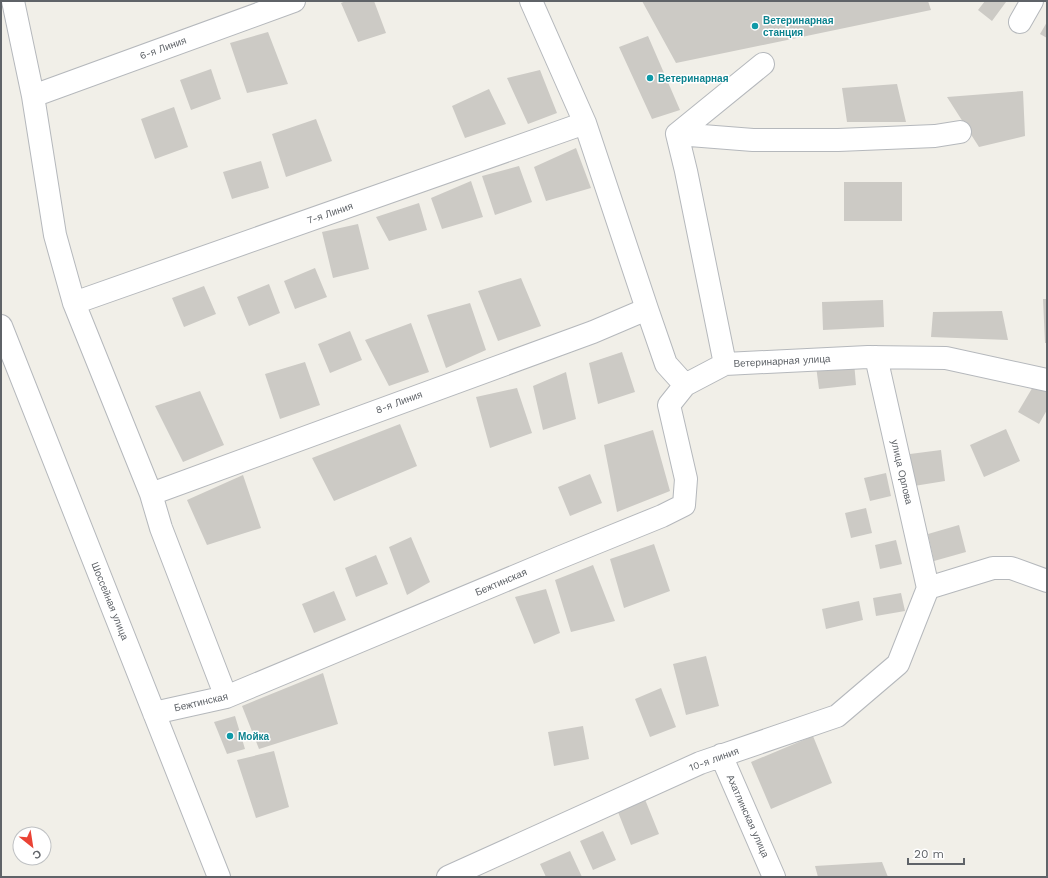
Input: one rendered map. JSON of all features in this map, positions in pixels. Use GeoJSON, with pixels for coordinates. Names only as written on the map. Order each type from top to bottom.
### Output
{"type":"FeatureCollection","features":[{"type":"Feature","properties":{"kind":"street"},"geometry":{"type":"LineString","coordinates":[[13,1],[33,96],[55,235],[74,303],[151,494],[161,528],[226,698]]}},
{"type":"Feature","properties":{"kind":"street","name":"6-я Линия"},"geometry":{"type":"LineString","coordinates":[[33,96],[294,1]]}},
{"type":"Feature","properties":{"kind":"street"},"geometry":{"type":"LineString","coordinates":[[531,1],[585,123],[666,364],[685,385]]}},
{"type":"Feature","properties":{"kind":"street"},"geometry":{"type":"LineString","coordinates":[[1020,22],[1032,1]]}},
{"type":"Feature","properties":{"kind":"street"},"geometry":{"type":"LineString","coordinates":[[677,134],[763,64]]}},
{"type":"Feature","properties":{"kind":"street","name":"7-я Линия"},"geometry":{"type":"LineString","coordinates":[[74,303],[585,123]]}},
{"type":"Feature","properties":{"kind":"street"},"geometry":{"type":"LineString","coordinates":[[677,134],[753,140],[838,140],[935,136],[960,132]]}},
{"type":"Feature","properties":{"kind":"street","name":"Ветеринарная улица"},"geometry":{"type":"LineString","coordinates":[[677,134],[686,171],[725,364],[876,357],[946,358],[1047,380]]}},
{"type":"Feature","properties":{"kind":"street","name":"8-я Линия"},"geometry":{"type":"LineString","coordinates":[[151,494],[593,332],[647,309]]}},
{"type":"Feature","properties":{"kind":"street","name":"Шоссейная улица"},"geometry":{"type":"LineString","coordinates":[[1,326],[220,877]]}},
{"type":"Feature","properties":{"kind":"street","name":"улица Орлова"},"geometry":{"type":"LineString","coordinates":[[876,357],[928,588]]}},
{"type":"Feature","properties":{"kind":"street","name":"Бежтинская"},"geometry":{"type":"LineString","coordinates":[[154,713],[226,698],[561,556],[662,516],[684,505],[686,479],[669,405],[685,385],[725,364]]}},
{"type":"Feature","properties":{"kind":"street"},"geometry":{"type":"LineString","coordinates":[[928,588],[993,568],[1011,568],[1047,581]]}},
{"type":"Feature","properties":{"kind":"street","name":"10-я линия"},"geometry":{"type":"LineString","coordinates":[[448,877],[700,763],[837,716],[898,664],[928,588]]}},
{"type":"Feature","properties":{"kind":"street","name":"Ахатлинская улица"},"geometry":{"type":"LineString","coordinates":[[721,755],[774,877]]}},
{"type":"Feature","properties":{"kind":"building"},"geometry":{"type":"Polygon","coordinates":[[[346,1],[374,1],[386,33],[358,42],[341,3],[346,1]]]}},
{"type":"Feature","properties":{"kind":"building","name":"Ветеринарная станция"},"geometry":{"type":"Polygon","coordinates":[[[642,1],[928,1],[931,10],[676,63],[642,1]]]}},
{"type":"Feature","properties":{"kind":"building"},"geometry":{"type":"Polygon","coordinates":[[[985,1],[1006,2],[992,21],[978,10],[985,1]]]}},
{"type":"Feature","properties":{"kind":"building"},"geometry":{"type":"Polygon","coordinates":[[[1047,22],[1047,38],[1040,34],[1047,22]]]}},
{"type":"Feature","properties":{"kind":"building"},"geometry":{"type":"Polygon","coordinates":[[[268,32],[288,84],[247,93],[230,43],[268,32]]]}},
{"type":"Feature","properties":{"kind":"building","name":"Ветеринарная"},"geometry":{"type":"Polygon","coordinates":[[[648,36],[680,110],[652,119],[619,47],[648,36]]]}},
{"type":"Feature","properties":{"kind":"building"},"geometry":{"type":"Polygon","coordinates":[[[211,69],[221,99],[191,110],[180,80],[211,69]]]}},
{"type":"Feature","properties":{"kind":"building"},"geometry":{"type":"Polygon","coordinates":[[[540,70],[557,113],[528,124],[507,78],[540,70]]]}},
{"type":"Feature","properties":{"kind":"building"},"geometry":{"type":"Polygon","coordinates":[[[897,84],[906,122],[847,122],[842,88],[897,84]]]}},
{"type":"Feature","properties":{"kind":"building"},"geometry":{"type":"Polygon","coordinates":[[[489,89],[506,124],[465,138],[452,106],[489,89]]]}},
{"type":"Feature","properties":{"kind":"building"},"geometry":{"type":"Polygon","coordinates":[[[1023,91],[1025,136],[979,147],[947,97],[1023,91]]]}},
{"type":"Feature","properties":{"kind":"building"},"geometry":{"type":"Polygon","coordinates":[[[174,107],[188,147],[155,159],[141,119],[174,107]]]}},
{"type":"Feature","properties":{"kind":"building"},"geometry":{"type":"Polygon","coordinates":[[[316,119],[332,161],[286,177],[272,134],[316,119]]]}},
{"type":"Feature","properties":{"kind":"building"},"geometry":{"type":"Polygon","coordinates":[[[576,148],[591,188],[546,201],[534,167],[576,148]]]}},
{"type":"Feature","properties":{"kind":"building"},"geometry":{"type":"Polygon","coordinates":[[[261,161],[269,188],[232,199],[223,172],[261,161]]]}},
{"type":"Feature","properties":{"kind":"building"},"geometry":{"type":"Polygon","coordinates":[[[519,166],[532,202],[495,215],[482,176],[519,166]]]}},
{"type":"Feature","properties":{"kind":"building"},"geometry":{"type":"Polygon","coordinates":[[[471,181],[483,217],[442,229],[431,198],[471,181]]]}},
{"type":"Feature","properties":{"kind":"building"},"geometry":{"type":"Polygon","coordinates":[[[844,182],[902,182],[902,221],[844,221],[844,182]]]}},
{"type":"Feature","properties":{"kind":"building"},"geometry":{"type":"Polygon","coordinates":[[[419,203],[427,230],[389,241],[376,217],[419,203]]]}},
{"type":"Feature","properties":{"kind":"building"},"geometry":{"type":"Polygon","coordinates":[[[358,224],[369,269],[333,278],[322,232],[358,224]]]}},
{"type":"Feature","properties":{"kind":"building"},"geometry":{"type":"Polygon","coordinates":[[[315,268],[327,297],[295,309],[284,281],[315,268]]]}},
{"type":"Feature","properties":{"kind":"building"},"geometry":{"type":"Polygon","coordinates":[[[521,278],[541,326],[498,341],[478,291],[521,278]]]}},
{"type":"Feature","properties":{"kind":"building"},"geometry":{"type":"Polygon","coordinates":[[[269,284],[280,313],[249,326],[237,297],[269,284]]]}},
{"type":"Feature","properties":{"kind":"building"},"geometry":{"type":"Polygon","coordinates":[[[204,286],[216,314],[184,327],[172,298],[204,286]]]}},
{"type":"Feature","properties":{"kind":"building"},"geometry":{"type":"Polygon","coordinates":[[[1043,299],[1047,299],[1047,343],[1045,343],[1043,299]]]}},
{"type":"Feature","properties":{"kind":"building"},"geometry":{"type":"Polygon","coordinates":[[[883,300],[884,327],[823,330],[822,302],[883,300]]]}},
{"type":"Feature","properties":{"kind":"building"},"geometry":{"type":"Polygon","coordinates":[[[470,303],[486,350],[446,368],[427,315],[470,303]]]}},
{"type":"Feature","properties":{"kind":"building"},"geometry":{"type":"Polygon","coordinates":[[[1002,311],[1008,340],[931,337],[933,312],[1002,311]]]}},
{"type":"Feature","properties":{"kind":"building"},"geometry":{"type":"Polygon","coordinates":[[[411,323],[429,372],[389,386],[365,340],[411,323]]]}},
{"type":"Feature","properties":{"kind":"building"},"geometry":{"type":"Polygon","coordinates":[[[350,331],[362,360],[330,373],[318,344],[350,331]]]}},
{"type":"Feature","properties":{"kind":"building"},"geometry":{"type":"Polygon","coordinates":[[[622,352],[635,392],[598,404],[589,363],[622,352]]]}},
{"type":"Feature","properties":{"kind":"building"},"geometry":{"type":"Polygon","coordinates":[[[305,362],[320,405],[280,419],[265,374],[305,362]]]}},
{"type":"Feature","properties":{"kind":"building"},"geometry":{"type":"Polygon","coordinates":[[[854,362],[856,385],[819,389],[816,366],[854,362]]]}},
{"type":"Feature","properties":{"kind":"building"},"geometry":{"type":"Polygon","coordinates":[[[566,372],[576,419],[543,430],[533,386],[566,372]]]}},
{"type":"Feature","properties":{"kind":"building"},"geometry":{"type":"Polygon","coordinates":[[[1037,380],[1047,386],[1047,410],[1039,424],[1018,412],[1037,380]]]}},
{"type":"Feature","properties":{"kind":"building"},"geometry":{"type":"Polygon","coordinates":[[[517,388],[532,433],[490,448],[476,397],[517,388]]]}},
{"type":"Feature","properties":{"kind":"building"},"geometry":{"type":"Polygon","coordinates":[[[200,391],[224,445],[183,462],[155,406],[200,391]]]}},
{"type":"Feature","properties":{"kind":"building"},"geometry":{"type":"Polygon","coordinates":[[[400,424],[417,466],[334,501],[312,458],[400,424]]]}},
{"type":"Feature","properties":{"kind":"building"},"geometry":{"type":"Polygon","coordinates":[[[1006,429],[1020,461],[984,477],[970,445],[1006,429]]]}},
{"type":"Feature","properties":{"kind":"building"},"geometry":{"type":"Polygon","coordinates":[[[653,430],[670,491],[617,512],[604,445],[653,430]]]}},
{"type":"Feature","properties":{"kind":"building"},"geometry":{"type":"Polygon","coordinates":[[[941,450],[945,481],[914,486],[910,454],[941,450]]]}},
{"type":"Feature","properties":{"kind":"building"},"geometry":{"type":"Polygon","coordinates":[[[886,473],[891,496],[870,501],[864,478],[886,473]]]}},
{"type":"Feature","properties":{"kind":"building"},"geometry":{"type":"Polygon","coordinates":[[[590,474],[602,503],[570,516],[558,487],[590,474]]]}},
{"type":"Feature","properties":{"kind":"building"},"geometry":{"type":"Polygon","coordinates":[[[243,475],[261,528],[207,545],[187,500],[243,475]]]}},
{"type":"Feature","properties":{"kind":"building"},"geometry":{"type":"Polygon","coordinates":[[[866,508],[872,533],[851,538],[845,513],[866,508]]]}},
{"type":"Feature","properties":{"kind":"building"},"geometry":{"type":"Polygon","coordinates":[[[959,525],[966,552],[934,561],[928,534],[959,525]]]}},
{"type":"Feature","properties":{"kind":"building"},"geometry":{"type":"Polygon","coordinates":[[[411,537],[430,582],[407,595],[389,547],[411,537]]]}},
{"type":"Feature","properties":{"kind":"building"},"geometry":{"type":"Polygon","coordinates":[[[896,540],[902,564],[880,569],[875,545],[896,540]]]}},
{"type":"Feature","properties":{"kind":"building"},"geometry":{"type":"Polygon","coordinates":[[[654,544],[670,591],[624,608],[610,559],[654,544]]]}},
{"type":"Feature","properties":{"kind":"building"},"geometry":{"type":"Polygon","coordinates":[[[376,555],[388,584],[356,597],[345,568],[376,555]]]}},
{"type":"Feature","properties":{"kind":"building"},"geometry":{"type":"Polygon","coordinates":[[[593,565],[615,621],[571,632],[555,580],[593,565]]]}},
{"type":"Feature","properties":{"kind":"building"},"geometry":{"type":"Polygon","coordinates":[[[546,589],[560,633],[534,644],[515,597],[546,589]]]}},
{"type":"Feature","properties":{"kind":"building"},"geometry":{"type":"Polygon","coordinates":[[[334,591],[346,620],[314,633],[302,604],[334,591]]]}},
{"type":"Feature","properties":{"kind":"building"},"geometry":{"type":"Polygon","coordinates":[[[901,593],[905,611],[876,616],[873,598],[901,593]]]}},
{"type":"Feature","properties":{"kind":"building"},"geometry":{"type":"Polygon","coordinates":[[[859,601],[863,620],[826,629],[822,609],[859,601]]]}},
{"type":"Feature","properties":{"kind":"building"},"geometry":{"type":"Polygon","coordinates":[[[706,656],[719,706],[686,715],[673,664],[706,656]]]}},
{"type":"Feature","properties":{"kind":"building"},"geometry":{"type":"Polygon","coordinates":[[[323,673],[338,724],[259,749],[242,706],[323,673]]]}},
{"type":"Feature","properties":{"kind":"building"},"geometry":{"type":"Polygon","coordinates":[[[661,688],[676,727],[650,737],[635,699],[661,688]]]}},
{"type":"Feature","properties":{"kind":"building","name":"Мойка"},"geometry":{"type":"Polygon","coordinates":[[[235,716],[245,749],[227,754],[214,722],[235,716]]]}},
{"type":"Feature","properties":{"kind":"building"},"geometry":{"type":"Polygon","coordinates":[[[583,726],[589,759],[554,766],[548,732],[583,726]]]}},
{"type":"Feature","properties":{"kind":"building"},"geometry":{"type":"Polygon","coordinates":[[[813,736],[832,783],[771,809],[751,762],[813,736]]]}},
{"type":"Feature","properties":{"kind":"building"},"geometry":{"type":"Polygon","coordinates":[[[274,751],[289,807],[256,818],[237,760],[274,751]]]}},
{"type":"Feature","properties":{"kind":"building"},"geometry":{"type":"Polygon","coordinates":[[[644,797],[659,834],[631,845],[616,807],[644,797]]]}},
{"type":"Feature","properties":{"kind":"building"},"geometry":{"type":"Polygon","coordinates":[[[603,831],[616,860],[593,870],[580,841],[603,831]]]}},
{"type":"Feature","properties":{"kind":"building"},"geometry":{"type":"Polygon","coordinates":[[[570,851],[582,877],[546,877],[540,864],[570,851]]]}},
{"type":"Feature","properties":{"kind":"building"},"geometry":{"type":"Polygon","coordinates":[[[882,862],[888,877],[818,877],[815,866],[882,862]]]}},
{"type":"Feature","properties":{"kind":"place","name":"Ветеринарная станция"},"geometry":{"type":"Point","coordinates":[755,26]}},
{"type":"Feature","properties":{"kind":"place","name":"Ветеринарная"},"geometry":{"type":"Point","coordinates":[650,78]}},
{"type":"Feature","properties":{"kind":"place","name":"Мойка"},"geometry":{"type":"Point","coordinates":[230,736]}}]}
